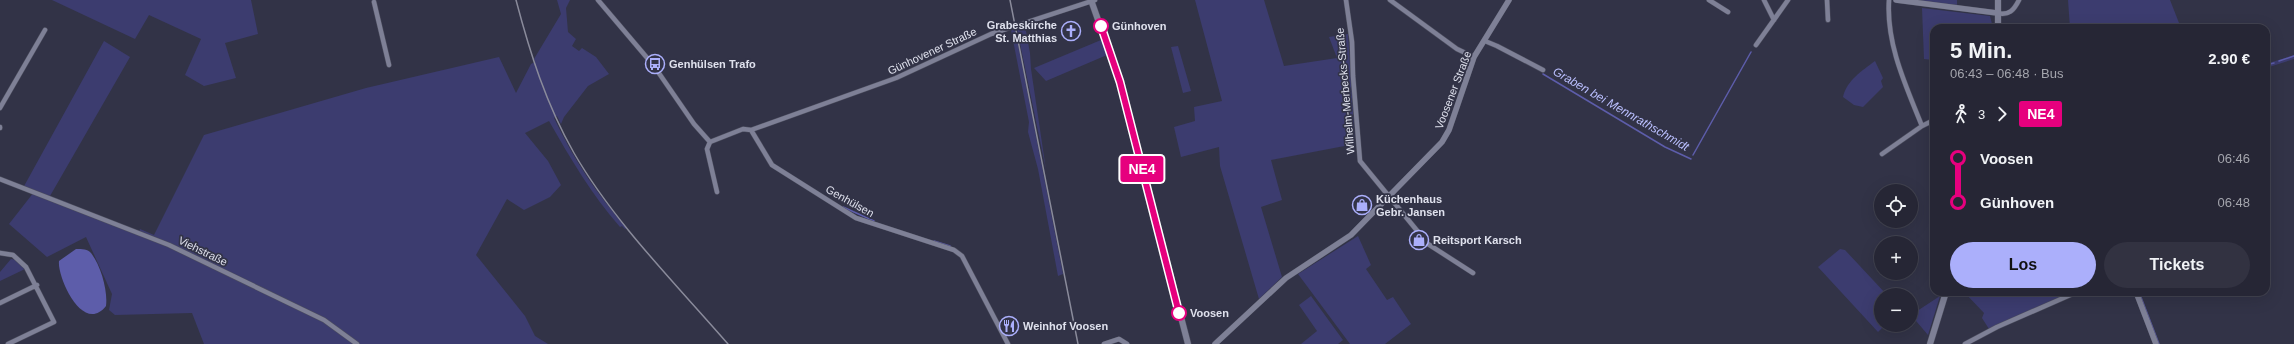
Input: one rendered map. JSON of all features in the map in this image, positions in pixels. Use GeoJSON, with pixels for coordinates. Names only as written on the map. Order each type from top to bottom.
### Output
{"type":"FeatureCollection","features":[{"type":"Feature","properties":{"kind":"main road"},"geometry":{"type":"LineString","coordinates":[[1092,0],[1120,82],[1188,344]]}},
{"type":"Feature","properties":{"kind":"main road"},"geometry":{"type":"LineString","coordinates":[[1998,0],[1998,24]]}},
{"type":"Feature","properties":{"kind":"main road"},"geometry":{"type":"LineString","coordinates":[[1930,344],[1945,296]]}},
{"type":"Feature","properties":{"kind":"street"},"geometry":{"type":"LineString","coordinates":[[598,0],[654,66],[694,124],[710,142]]}},
{"type":"Feature","properties":{"kind":"street","name":"Günhovener Straße"},"geometry":{"type":"LineString","coordinates":[[751,130],[896,78],[991,34],[1092,0]]}},
{"type":"Feature","properties":{"kind":"street","name":"Wilhelm-Merbecks-Straße"},"geometry":{"type":"LineString","coordinates":[[1346,0],[1352,42],[1353,76],[1360,161],[1388,195]]}},
{"type":"Feature","properties":{"kind":"street"},"geometry":{"type":"LineString","coordinates":[[1390,0],[1457,49],[1474,57]]}},
{"type":"Feature","properties":{"kind":"street","name":"Voosener Straße"},"geometry":{"type":"LineString","coordinates":[[1215,344],[1286,278],[1351,235],[1388,195],[1442,142],[1449,130],[1474,57],[1508,0]]}},
{"type":"Feature","properties":{"kind":"street"},"geometry":{"type":"LineString","coordinates":[[1709,0],[1718,3],[1728,12]]}},
{"type":"Feature","properties":{"kind":"street"},"geometry":{"type":"LineString","coordinates":[[1764,0],[1774,20]]}},
{"type":"Feature","properties":{"kind":"street"},"geometry":{"type":"LineString","coordinates":[[1756,45],[1788,0]]}},
{"type":"Feature","properties":{"kind":"street"},"geometry":{"type":"LineString","coordinates":[[1827,0],[1828,20]]}},
{"type":"Feature","properties":{"kind":"street"},"geometry":{"type":"LineString","coordinates":[[1889,0],[1888,9],[1897,59],[1922,126]]}},
{"type":"Feature","properties":{"kind":"street"},"geometry":{"type":"LineString","coordinates":[[1896,0],[2007,14],[2012,12],[2019,0]]}},
{"type":"Feature","properties":{"kind":"street"},"geometry":{"type":"LineString","coordinates":[[374,2],[389,65]]}},
{"type":"Feature","properties":{"kind":"street"},"geometry":{"type":"LineString","coordinates":[[0,108],[46,30]]}},
{"type":"Feature","properties":{"kind":"street"},"geometry":{"type":"LineString","coordinates":[[1484,42],[1497,46],[1543,70]]}},
{"type":"Feature","properties":{"kind":"street"},"geometry":{"type":"LineString","coordinates":[[1882,154],[1930,122]]}},
{"type":"Feature","properties":{"kind":"street"},"geometry":{"type":"LineString","coordinates":[[717,192],[707,149],[710,142],[745,128],[751,130]]}},
{"type":"Feature","properties":{"kind":"street","name":"Genhülsen"},"geometry":{"type":"LineString","coordinates":[[751,130],[772,165],[842,209],[868,223],[954,250],[962,256],[1008,344]]}},
{"type":"Feature","properties":{"kind":"street","name":"Viehstraße"},"geometry":{"type":"LineString","coordinates":[[0,179],[169,245],[200,259],[324,320],[357,344]]}},
{"type":"Feature","properties":{"kind":"street"},"geometry":{"type":"LineString","coordinates":[[1388,195],[1428,244],[1473,273]]}},
{"type":"Feature","properties":{"kind":"street"},"geometry":{"type":"LineString","coordinates":[[0,253],[13,255],[28,270],[54,322],[8,344]]}},
{"type":"Feature","properties":{"kind":"street"},"geometry":{"type":"LineString","coordinates":[[0,303],[37,286]]}},
{"type":"Feature","properties":{"kind":"street"},"geometry":{"type":"LineString","coordinates":[[1965,344],[1997,327],[2068,296]]}},
{"type":"Feature","properties":{"kind":"street"},"geometry":{"type":"LineString","coordinates":[[2137,296],[2156,344]]}},
{"type":"Feature","properties":{"kind":"street"},"geometry":{"type":"LineString","coordinates":[[1104,344],[1119,339],[1124,340],[1127,344]]}},
{"type":"Feature","properties":{"kind":"shaded area"},"geometry":{"type":"Polygon","coordinates":[[[52,0],[251,0],[258,34],[225,43],[236,78],[204,86],[185,75],[201,39],[149,15],[135,39],[52,0]]]}},
{"type":"Feature","properties":{"kind":"shaded area"},"geometry":{"type":"Polygon","coordinates":[[[557,0],[570,0],[566,8],[568,32],[576,39],[572,46],[579,51],[582,48],[596,57],[609,74],[588,86],[564,117],[561,124],[557,116],[554,118],[586,176],[627,228],[625,229],[622,226],[620,227],[600,202],[573,162],[549,121],[525,133],[548,161],[561,185],[550,197],[524,210],[507,199],[476,255],[525,316],[535,336],[548,344],[204,344],[192,313],[115,315],[109,310],[112,294],[86,237],[47,257],[9,224],[34,192],[23,188],[104,41],[130,57],[50,196],[69,203],[73,210],[139,234],[140,229],[154,235],[204,135],[366,88],[499,57],[516,93],[531,64],[535,62],[534,59],[561,14],[557,0]]]}},
{"type":"Feature","properties":{"kind":"shaded area"},"geometry":{"type":"Polygon","coordinates":[[[1195,0],[1264,0],[1284,66],[1337,58],[1329,37],[1348,34],[1355,144],[1271,160],[1282,200],[1261,207],[1282,277],[1259,299],[1220,166],[1219,147],[1181,157],[1174,127],[1195,121],[1194,107],[1222,101],[1195,0]]]}},
{"type":"Feature","properties":{"kind":"shaded area"},"geometry":{"type":"Polygon","coordinates":[[[1919,0],[1957,0],[1957,5],[1923,3],[1919,0]]]}},
{"type":"Feature","properties":{"kind":"shaded area"},"geometry":{"type":"Polygon","coordinates":[[[2068,0],[2170,0],[2179,24],[2070,24],[2068,0]]]}},
{"type":"Feature","properties":{"kind":"shaded area"},"geometry":{"type":"Polygon","coordinates":[[[1922,8],[1990,16],[1992,24],[1930,24],[1930,60],[1924,59],[1922,8]]]}},
{"type":"Feature","properties":{"kind":"shaded area"},"geometry":{"type":"Polygon","coordinates":[[[1025,26],[1030,53],[1046,170],[1017,29],[1025,26]]]}},
{"type":"Feature","properties":{"kind":"shaded area"},"geometry":{"type":"Polygon","coordinates":[[[1015,29],[1063,274],[1058,276],[1038,169],[1028,132],[1029,122],[1011,30],[1015,29]]]}},
{"type":"Feature","properties":{"kind":"shaded area"},"geometry":{"type":"Polygon","coordinates":[[[1101,40],[1107,55],[1046,81],[1034,68],[1101,40]]]}},
{"type":"Feature","properties":{"kind":"shaded area"},"geometry":{"type":"Polygon","coordinates":[[[1178,46],[1191,91],[1183,93],[1171,47],[1178,46]]]}},
{"type":"Feature","properties":{"kind":"shaded area"},"geometry":{"type":"Polygon","coordinates":[[[2294,55],[2294,59],[2270,67],[2270,63],[2294,55]]]}},
{"type":"Feature","properties":{"kind":"shaded area"},"geometry":{"type":"Polygon","coordinates":[[[1875,61],[1883,78],[1881,81],[1883,87],[1863,107],[1854,105],[1843,97],[1845,91],[1851,81],[1860,72],[1875,61]]]}},
{"type":"Feature","properties":{"kind":"shaded area"},"geometry":{"type":"Polygon","coordinates":[[[1358,236],[1371,265],[1366,269],[1387,300],[1393,297],[1411,324],[1385,344],[1350,344],[1298,274],[1358,236]]]}},
{"type":"Feature","properties":{"kind":"shaded area"},"geometry":{"type":"Polygon","coordinates":[[[76,249],[90,252],[95,258],[101,272],[105,286],[106,306],[97,313],[89,313],[80,309],[67,290],[62,279],[59,261],[76,249]]]}},
{"type":"Feature","properties":{"kind":"shaded area"},"geometry":{"type":"Polygon","coordinates":[[[1840,249],[1845,250],[1880,288],[1874,288],[1874,328],[1818,267],[1840,249]]]}},
{"type":"Feature","properties":{"kind":"shaded area"},"geometry":{"type":"Polygon","coordinates":[[[11,259],[16,260],[25,269],[0,281],[0,272],[11,259]]]}},
{"type":"Feature","properties":{"kind":"shaded area"},"geometry":{"type":"Polygon","coordinates":[[[1311,296],[1343,340],[1338,344],[1301,344],[1317,331],[1299,305],[1311,296]]]}},
{"type":"Feature","properties":{"kind":"shaded area"},"geometry":{"type":"Polygon","coordinates":[[[1940,296],[1928,335],[1918,323],[1918,310],[1940,296]]]}},
{"type":"Feature","properties":{"kind":"shaded area"},"geometry":{"type":"Polygon","coordinates":[[[1968,296],[2063,296],[1989,329],[1982,318],[1984,313],[1968,296]]]}},
{"type":"Feature","properties":{"kind":"waterway","name":"Graben bei Mennrathschmidt"},"geometry":{"type":"LineString","coordinates":[[1693,155],[1751,52]]}},
{"type":"Feature","properties":{"kind":"waterway"},"geometry":{"type":"LineString","coordinates":[[2279,61],[2294,56]]}},
{"type":"Feature","properties":{"kind":"waterway"},"geometry":{"type":"LineString","coordinates":[[2270,64],[2274,63]]}},
{"type":"Feature","properties":{"kind":"waterway","name":"Graben bei Mennrathschmidt"},"geometry":{"type":"LineString","coordinates":[[1543,74],[1665,147],[1691,159]]}},
{"type":"Feature","properties":{"kind":"waterway"},"geometry":{"type":"LineString","coordinates":[[843,207],[874,221]]}},
{"type":"Feature","properties":{"kind":"waterway"},"geometry":{"type":"LineString","coordinates":[[934,241],[950,246]]}},
{"type":"Feature","properties":{"kind":"waterway"},"geometry":{"type":"LineString","coordinates":[[2141,296],[2159,344]]}},
{"type":"Feature","properties":{"kind":"railway"},"geometry":{"type":"LineString","coordinates":[[516,0],[527,39],[547,97],[564,135],[590,179],[626,228],[646,252],[728,344]]}},
{"type":"Feature","properties":{"kind":"railway"},"geometry":{"type":"LineString","coordinates":[[1010,0],[1078,344]]}},
{"type":"Feature","properties":{"kind":"bus line","name":"NE4"},"geometry":{"type":"LineString","coordinates":[[1101,26],[1120,82],[1179,313]]}},
{"type":"Feature","properties":{"kind":"place","name":"Günhoven"},"geometry":{"type":"Point","coordinates":[1101,26]}},
{"type":"Feature","properties":{"kind":"place","name":"Grabeskirche St. Matthias"},"geometry":{"type":"Point","coordinates":[1071,31]}},
{"type":"Feature","properties":{"kind":"place","name":"Genhülsen Trafo"},"geometry":{"type":"Point","coordinates":[655,64]}},
{"type":"Feature","properties":{"kind":"place","name":"Küchenhaus Gebr. Jansen"},"geometry":{"type":"Point","coordinates":[1362,205]}},
{"type":"Feature","properties":{"kind":"place","name":"Reitsport Karsch"},"geometry":{"type":"Point","coordinates":[1419,240]}},
{"type":"Feature","properties":{"kind":"place","name":"Voosen"},"geometry":{"type":"Point","coordinates":[1179,313]}},
{"type":"Feature","properties":{"kind":"place","name":"Weinhof Voosen"},"geometry":{"type":"Point","coordinates":[1009,326]}}]}
